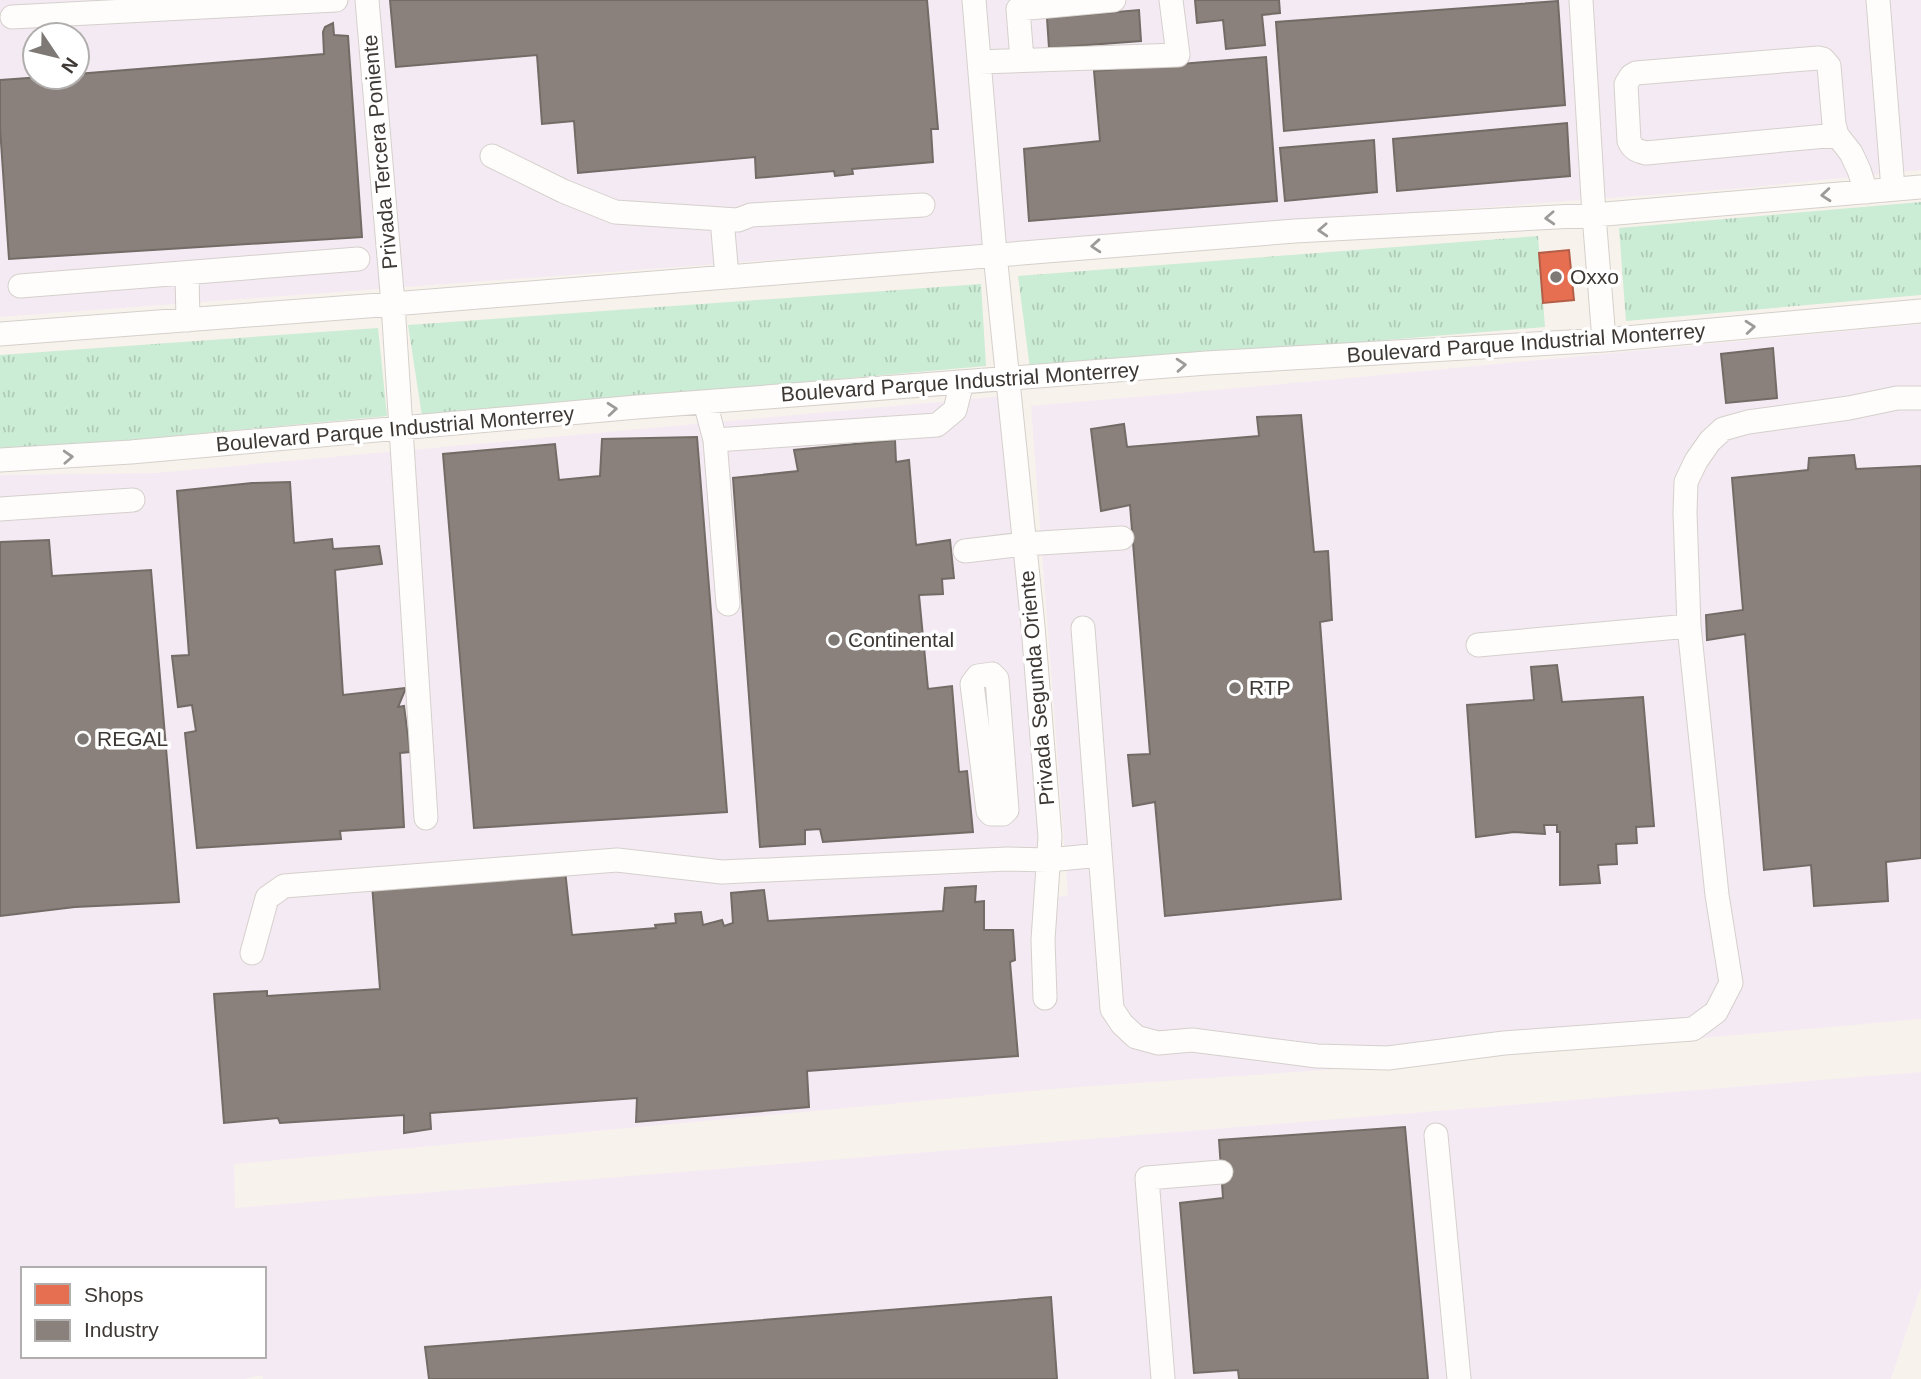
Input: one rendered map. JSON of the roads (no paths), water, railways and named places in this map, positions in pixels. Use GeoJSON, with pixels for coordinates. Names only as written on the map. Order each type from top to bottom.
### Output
{"type":"FeatureCollection","features":[{"type":"Feature","properties":{"kind":"street"},"geometry":{"type":"LineString","coordinates":[[12,17],[337,0]]}},
{"type":"Feature","properties":{"kind":"street","name":"Privada Tercera Poniente"},"geometry":{"type":"LineString","coordinates":[[367,0],[393,304],[426,818]]}},
{"type":"Feature","properties":{"kind":"street","name":"Privada Segunda Oriente"},"geometry":{"type":"LineString","coordinates":[[974,0],[1050,836],[1043,940],[1045,998]]}},
{"type":"Feature","properties":{"kind":"street"},"geometry":{"type":"LineString","coordinates":[[1022,60],[1018,9],[1114,0]]}},
{"type":"Feature","properties":{"kind":"street"},"geometry":{"type":"LineString","coordinates":[[979,62],[1178,55],[1171,0]]}},
{"type":"Feature","properties":{"kind":"street"},"geometry":{"type":"LineString","coordinates":[[1581,0],[1604,340]]}},
{"type":"Feature","properties":{"kind":"street"},"geometry":{"type":"LineString","coordinates":[[1878,0],[1893,189]]}},
{"type":"Feature","properties":{"kind":"street"},"geometry":{"type":"LineString","coordinates":[[1837,135],[1646,153],[1637,151],[1629,141],[1626,84],[1636,73],[1823,59],[1829,66],[1837,135],[1851,153],[1866,192]]}},
{"type":"Feature","properties":{"kind":"street"},"geometry":{"type":"LineString","coordinates":[[492,156],[563,191],[615,212],[738,220],[751,215],[923,205]]}},
{"type":"Feature","properties":{"kind":"street"},"geometry":{"type":"LineString","coordinates":[[0,334],[1295,231],[1594,215],[1920,187]]}},
{"type":"Feature","properties":{"kind":"street"},"geometry":{"type":"LineString","coordinates":[[722,219],[727,276]]}},
{"type":"Feature","properties":{"kind":"street"},"geometry":{"type":"LineString","coordinates":[[20,286],[358,259]]}},
{"type":"Feature","properties":{"kind":"street"},"geometry":{"type":"LineString","coordinates":[[187,274],[188,320]]}},
{"type":"Feature","properties":{"kind":"street","name":"Boulevard Parque Industrial Monterrey"},"geometry":{"type":"LineString","coordinates":[[0,460],[131,452],[705,402],[1207,363],[1604,340],[1921,312]]}},
{"type":"Feature","properties":{"kind":"street"},"geometry":{"type":"LineString","coordinates":[[715,440],[937,425],[955,410],[962,382]]}},
{"type":"Feature","properties":{"kind":"street"},"geometry":{"type":"LineString","coordinates":[[1083,628],[1112,1009],[1122,1024],[1136,1037],[1158,1043],[1192,1040],[1317,1056],[1388,1058],[1504,1043],[1693,1029],[1716,1012],[1731,983],[1717,895],[1689,626],[1686,482],[1696,461],[1710,441],[1723,429],[1748,422],[1849,408],[1897,398],[1921,398]]}},
{"type":"Feature","properties":{"kind":"street"},"geometry":{"type":"LineString","coordinates":[[705,402],[715,440],[728,604]]}},
{"type":"Feature","properties":{"kind":"street"},"geometry":{"type":"LineString","coordinates":[[0,509],[133,500]]}},
{"type":"Feature","properties":{"kind":"street"},"geometry":{"type":"LineString","coordinates":[[965,551],[1024,544],[1122,538]]}},
{"type":"Feature","properties":{"kind":"street"},"geometry":{"type":"LineString","coordinates":[[1478,645],[1689,626]]}},
{"type":"Feature","properties":{"kind":"street"},"geometry":{"type":"LineString","coordinates":[[992,674],[997,679],[1002,732],[1007,810],[1003,814],[991,814],[988,811],[972,684],[978,676],[992,674]]}},
{"type":"Feature","properties":{"kind":"street"},"geometry":{"type":"LineString","coordinates":[[1002,732],[1041,729]]}},
{"type":"Feature","properties":{"kind":"street"},"geometry":{"type":"LineString","coordinates":[[252,953],[267,898],[284,886],[617,860],[722,872],[1007,859],[1049,860],[1100,855]]}},
{"type":"Feature","properties":{"kind":"street"},"geometry":{"type":"LineString","coordinates":[[1436,1135],[1460,1379]]}},
{"type":"Feature","properties":{"kind":"street"},"geometry":{"type":"LineString","coordinates":[[1163,1379],[1147,1178],[1221,1172]]}},
{"type":"Feature","properties":{"kind":"place","name":"Oxxo"},"geometry":{"type":"Point","coordinates":[1556,277]}},
{"type":"Feature","properties":{"kind":"place","name":"Continental"},"geometry":{"type":"Point","coordinates":[834,640]}},
{"type":"Feature","properties":{"kind":"place","name":"RTP"},"geometry":{"type":"Point","coordinates":[1235,688]}},
{"type":"Feature","properties":{"kind":"place","name":"REGAL"},"geometry":{"type":"Point","coordinates":[83,739]}}]}
